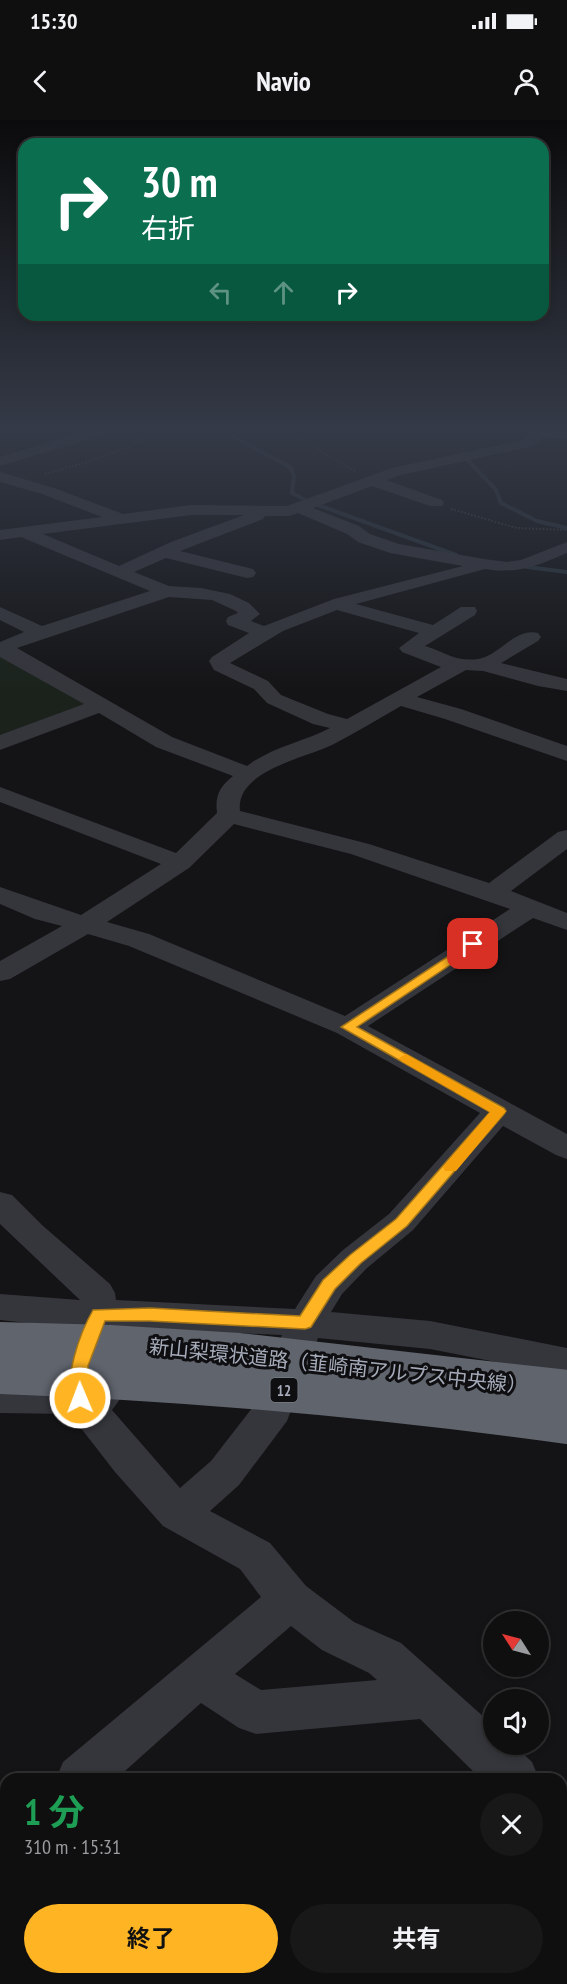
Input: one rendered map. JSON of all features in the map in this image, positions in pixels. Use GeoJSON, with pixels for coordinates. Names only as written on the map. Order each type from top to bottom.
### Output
{"type":"FeatureCollection","features":[{"type":"Feature","properties":{"kind":"highway","name":"新山梨環状道路（韮崎南アルプス中央線）"},"geometry":{"type":"LineString","coordinates":[[0,1342],[239,1353],[375,1366],[567,1390]]}},
{"type":"Feature","properties":{"kind":"highway","name":"新山梨環状道路（韮崎南アルプス中央線）"},"geometry":{"type":"LineString","coordinates":[[0,1374],[110,1377],[231,1385],[369,1398],[567,1424]]}},
{"type":"Feature","properties":{"kind":"street"},"geometry":{"type":"LineString","coordinates":[[0,535],[120,518]]}},
{"type":"Feature","properties":{"kind":"street"},"geometry":{"type":"LineString","coordinates":[[118,573],[164,552],[252,518]]}},
{"type":"Feature","properties":{"kind":"street"},"geometry":{"type":"LineString","coordinates":[[324,518],[353,530],[364,538],[396,549],[507,567],[524,565],[556,569]]}},
{"type":"Feature","properties":{"kind":"street"},"geometry":{"type":"LineString","coordinates":[[23,532],[167,592]]}},
{"type":"Feature","properties":{"kind":"street"},"geometry":{"type":"LineString","coordinates":[[524,565],[567,547]]}},
{"type":"Feature","properties":{"kind":"street"},"geometry":{"type":"LineString","coordinates":[[164,552],[247,573]]}},
{"type":"Feature","properties":{"kind":"street"},"geometry":{"type":"LineString","coordinates":[[350,726],[321,719],[274,699],[261,686],[221,666],[219,661],[238,647],[265,633],[336,604],[384,590],[460,573],[484,564]]}},
{"type":"Feature","properties":{"kind":"street"},"geometry":{"type":"LineString","coordinates":[[248,774],[164,742],[2,650],[12,643],[167,592],[205,593],[243,606],[251,614],[235,621],[265,633]]}},
{"type":"Feature","properties":{"kind":"street"},"geometry":{"type":"LineString","coordinates":[[336,604],[433,631]]}},
{"type":"Feature","properties":{"kind":"street"},"geometry":{"type":"LineString","coordinates":[[458,666],[409,648],[433,631],[468,612]]}},
{"type":"Feature","properties":{"kind":"street"},"geometry":{"type":"LineString","coordinates":[[0,613],[41,633]]}},
{"type":"Feature","properties":{"kind":"street"},"geometry":{"type":"LineString","coordinates":[[484,665],[531,637]]}},
{"type":"Feature","properties":{"kind":"street"},"geometry":{"type":"LineString","coordinates":[[229,815],[227,800],[232,788],[270,759],[322,741],[462,664],[484,665],[538,681],[567,685]]}},
{"type":"Feature","properties":{"kind":"street"},"geometry":{"type":"LineString","coordinates":[[400,699],[453,714],[567,754]]}},
{"type":"Feature","properties":{"kind":"street"},"geometry":{"type":"LineString","coordinates":[[0,743],[102,705]]}},
{"type":"Feature","properties":{"kind":"street"},"geometry":{"type":"LineString","coordinates":[[0,794],[180,864]]}},
{"type":"Feature","properties":{"kind":"street"},"geometry":{"type":"LineString","coordinates":[[0,973],[86,924],[180,864],[229,815]]}},
{"type":"Feature","properties":{"kind":"street"},"geometry":{"type":"LineString","coordinates":[[229,815],[360,849],[492,893],[567,922]]}},
{"type":"Feature","properties":{"kind":"street"},"geometry":{"type":"LineString","coordinates":[[492,893],[567,837]]}},
{"type":"Feature","properties":{"kind":"street"},"geometry":{"type":"LineString","coordinates":[[0,895],[44,913],[139,940],[347,1027],[567,1148]]}},
{"type":"Feature","properties":{"kind":"street"},"geometry":{"type":"LineString","coordinates":[[347,1027],[530,908]]}},
{"type":"Feature","properties":{"kind":"street"},"geometry":{"type":"LineString","coordinates":[[178,1514],[225,1473],[273,1410],[305,1323],[329,1285],[401,1222],[499,1111]]}},
{"type":"Feature","properties":{"kind":"street"},"geometry":{"type":"LineString","coordinates":[[0,1203],[30,1234],[97,1293],[99,1315],[80,1366],[80,1398],[129,1460],[178,1514],[255,1556],[290,1600],[338,1636],[385,1658],[509,1773]]}},
{"type":"Feature","properties":{"kind":"street"},"geometry":{"type":"LineString","coordinates":[[0,1307],[99,1315],[150,1314],[305,1323],[430,1335],[567,1362]]}},
{"type":"Feature","properties":{"kind":"street"},"geometry":{"type":"LineString","coordinates":[[0,1398],[175,1401],[567,1440]]}},
{"type":"Feature","properties":{"kind":"street"},"geometry":{"type":"LineString","coordinates":[[87,1773],[290,1600]]}},
{"type":"Feature","properties":{"kind":"street"},"geometry":{"type":"LineString","coordinates":[[198,1676],[256,1712],[429,1697]]}},
{"type":"Feature","properties":{"kind":"path"},"geometry":{"type":"LineString","coordinates":[[485,518],[517,528],[567,530]]}},
{"type":"Feature","properties":{"kind":"shaded area"},"geometry":{"type":"Polygon","coordinates":[[[0,655],[102,705],[0,743],[0,655]]]}},
{"type":"Feature","properties":{"kind":"waterway"},"geometry":{"type":"LineString","coordinates":[[354,518],[456,555]]}},
{"type":"Feature","properties":{"kind":"waterway"},"geometry":{"type":"LineString","coordinates":[[531,518],[567,528]]}},
{"type":"Feature","properties":{"kind":"waterway"},"geometry":{"type":"LineString","coordinates":[[527,567],[567,572]]}},
{"type":"Feature","properties":{"kind":"slow traffic"},"geometry":{"type":"LineString","coordinates":[[406,1058],[499,1111],[450,1167]]}},
{"type":"Feature","properties":{"kind":"route"},"geometry":{"type":"LineString","coordinates":[[80,1398],[80,1366],[99,1315],[150,1314],[305,1323],[329,1285],[401,1222],[499,1111],[347,1027],[473,944]]}}]}
